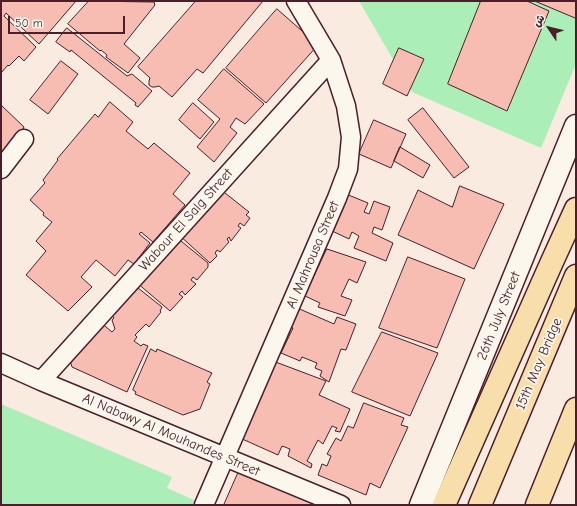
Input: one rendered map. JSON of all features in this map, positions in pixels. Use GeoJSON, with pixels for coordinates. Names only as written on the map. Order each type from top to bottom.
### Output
{"type":"FeatureCollection","features":[{"type":"Feature","properties":{"kind":"highway"},"geometry":{"type":"LineString","coordinates":[[444,505],[576,209]]}},
{"type":"Feature","properties":{"kind":"highway","name":"15th May Bridge"},"geometry":{"type":"LineString","coordinates":[[480,505],[576,276]]}},
{"type":"Feature","properties":{"kind":"highway"},"geometry":{"type":"LineString","coordinates":[[537,505],[576,409]]}},
{"type":"Feature","properties":{"kind":"main road","name":"26th July Street"},"geometry":{"type":"LineString","coordinates":[[421,505],[576,126]]}},
{"type":"Feature","properties":{"kind":"street","name":"Al Mahrousa Street"},"geometry":{"type":"LineString","coordinates":[[204,505],[337,198],[348,169],[350,137],[346,106],[331,60],[296,1]]}},
{"type":"Feature","properties":{"kind":"street","name":"Wabour El Salg Street"},"geometry":{"type":"LineString","coordinates":[[41,381],[331,60]]}},
{"type":"Feature","properties":{"kind":"street"},"geometry":{"type":"LineString","coordinates":[[1,169],[24,139]]}},
{"type":"Feature","properties":{"kind":"street","name":"Al Nabawy Al Mouhandes Street"},"geometry":{"type":"LineString","coordinates":[[1,363],[341,505]]}},
{"type":"Feature","properties":{"kind":"green space"},"geometry":{"type":"Polygon","coordinates":[[[359,1],[576,1],[576,64],[541,148],[412,92],[359,1]]]}},
{"type":"Feature","properties":{"kind":"green space"},"geometry":{"type":"Polygon","coordinates":[[[1,404],[172,477],[167,488],[196,501],[195,505],[1,505],[1,404]]]}},
{"type":"Feature","properties":{"kind":"building"},"geometry":{"type":"Polygon","coordinates":[[[1,1],[76,1],[39,44],[6,13],[4,16],[36,47],[24,61],[19,56],[1,73],[1,1]]]}},
{"type":"Feature","properties":{"kind":"building"},"geometry":{"type":"Polygon","coordinates":[[[89,1],[154,2],[155,5],[124,44],[140,58],[128,73],[106,57],[107,55],[101,50],[100,51],[68,24],[89,1]]]}},
{"type":"Feature","properties":{"kind":"building"},"geometry":{"type":"Polygon","coordinates":[[[196,1],[263,1],[203,73],[197,69],[172,97],[159,86],[152,87],[149,85],[150,78],[138,67],[196,1]]]}},
{"type":"Feature","properties":{"kind":"building"},"geometry":{"type":"Polygon","coordinates":[[[481,1],[527,1],[549,11],[507,111],[448,84],[481,1]]]}},
{"type":"Feature","properties":{"kind":"building"},"geometry":{"type":"Polygon","coordinates":[[[535,1],[576,1],[576,18],[535,1]]]}},
{"type":"Feature","properties":{"kind":"building"},"geometry":{"type":"Polygon","coordinates":[[[277,9],[318,45],[266,103],[226,68],[277,9]]]}},
{"type":"Feature","properties":{"kind":"building"},"geometry":{"type":"Polygon","coordinates":[[[67,28],[127,76],[132,74],[152,91],[138,107],[135,105],[136,103],[71,50],[70,52],[56,42],[67,28]]]}},
{"type":"Feature","properties":{"kind":"building"},"geometry":{"type":"Polygon","coordinates":[[[399,48],[424,59],[407,96],[383,84],[399,48]]]}},
{"type":"Feature","properties":{"kind":"building"},"geometry":{"type":"Polygon","coordinates":[[[61,61],[78,74],[48,114],[30,100],[61,61]]]}},
{"type":"Feature","properties":{"kind":"building"},"geometry":{"type":"Polygon","coordinates":[[[224,69],[264,104],[245,124],[236,118],[230,127],[237,133],[214,162],[197,147],[220,119],[198,100],[224,69]]]}},
{"type":"Feature","properties":{"kind":"building"},"geometry":{"type":"Polygon","coordinates":[[[110,102],[133,122],[126,131],[148,149],[154,143],[190,173],[173,194],[185,205],[153,242],[141,232],[139,234],[150,243],[134,264],[128,260],[115,276],[96,260],[81,277],[92,287],[68,311],[26,275],[46,251],[36,241],[52,222],[43,215],[44,213],[30,200],[45,183],[43,180],[58,160],[57,159],[95,114],[98,117],[110,102]]]}},
{"type":"Feature","properties":{"kind":"building"},"geometry":{"type":"Polygon","coordinates":[[[193,103],[214,122],[200,139],[179,120],[193,103]]]}},
{"type":"Feature","properties":{"kind":"building"},"geometry":{"type":"Polygon","coordinates":[[[1,105],[24,127],[15,146],[6,155],[1,154],[1,105]]]}},
{"type":"Feature","properties":{"kind":"building"},"geometry":{"type":"Polygon","coordinates":[[[423,108],[469,167],[454,178],[408,120],[423,108]]]}},
{"type":"Feature","properties":{"kind":"building"},"geometry":{"type":"Polygon","coordinates":[[[374,120],[406,134],[391,168],[359,154],[374,120]]]}},
{"type":"Feature","properties":{"kind":"building"},"geometry":{"type":"Polygon","coordinates":[[[400,147],[430,165],[423,178],[394,161],[400,147]]]}},
{"type":"Feature","properties":{"kind":"building"},"geometry":{"type":"Polygon","coordinates":[[[460,186],[504,204],[474,269],[398,235],[418,190],[452,207],[460,186]]]}},
{"type":"Feature","properties":{"kind":"building"},"geometry":{"type":"Polygon","coordinates":[[[220,189],[249,212],[246,215],[250,218],[244,226],[240,223],[238,226],[241,228],[231,241],[229,237],[227,239],[229,242],[220,252],[217,250],[215,253],[217,256],[210,263],[179,235],[220,189]]]}},
{"type":"Feature","properties":{"kind":"building"},"geometry":{"type":"Polygon","coordinates":[[[346,194],[368,203],[364,212],[369,214],[374,201],[390,207],[382,230],[374,227],[372,233],[393,243],[386,261],[354,248],[359,236],[352,232],[349,239],[330,230],[346,194]]]}},
{"type":"Feature","properties":{"kind":"building"},"geometry":{"type":"Polygon","coordinates":[[[176,237],[208,263],[208,267],[197,280],[193,277],[191,280],[196,284],[185,295],[182,291],[179,294],[183,297],[170,311],[136,282],[176,237]]]}},
{"type":"Feature","properties":{"kind":"building"},"geometry":{"type":"Polygon","coordinates":[[[327,249],[366,262],[357,283],[349,279],[341,296],[352,300],[345,316],[318,307],[320,303],[305,296],[327,249]]]}},
{"type":"Feature","properties":{"kind":"building"},"geometry":{"type":"Polygon","coordinates":[[[408,257],[465,279],[437,348],[379,328],[408,257]]]}},
{"type":"Feature","properties":{"kind":"building"},"geometry":{"type":"Polygon","coordinates":[[[133,284],[162,307],[161,312],[149,327],[146,324],[135,335],[137,337],[134,341],[141,346],[143,344],[148,346],[127,392],[72,367],[69,357],[99,321],[112,332],[115,329],[112,320],[114,318],[109,311],[133,284]]]}},
{"type":"Feature","properties":{"kind":"building"},"geometry":{"type":"Polygon","coordinates":[[[295,307],[334,324],[337,317],[356,324],[346,350],[341,349],[329,382],[320,376],[322,371],[315,368],[317,363],[302,357],[300,361],[281,353],[293,328],[288,326],[295,307]]]}},
{"type":"Feature","properties":{"kind":"building"},"geometry":{"type":"Polygon","coordinates":[[[382,332],[438,353],[410,416],[352,392],[382,332]]]}},
{"type":"Feature","properties":{"kind":"building"},"geometry":{"type":"Polygon","coordinates":[[[151,349],[156,352],[157,349],[212,373],[207,382],[210,384],[200,409],[183,415],[135,394],[136,392],[133,390],[151,349]]]}},
{"type":"Feature","properties":{"kind":"building"},"geometry":{"type":"Polygon","coordinates":[[[273,361],[326,381],[319,395],[350,409],[340,432],[335,431],[337,428],[332,426],[323,444],[318,440],[307,461],[312,464],[311,468],[288,456],[290,449],[282,446],[278,455],[240,438],[273,361]]]}},
{"type":"Feature","properties":{"kind":"building"},"geometry":{"type":"Polygon","coordinates":[[[364,403],[404,418],[401,425],[408,427],[380,488],[370,483],[366,495],[318,475],[322,464],[327,466],[331,456],[327,454],[336,438],[341,441],[348,426],[353,428],[364,403]]]}},
{"type":"Feature","properties":{"kind":"building"},"geometry":{"type":"Polygon","coordinates":[[[239,471],[315,505],[224,505],[239,471]]]}}]}
